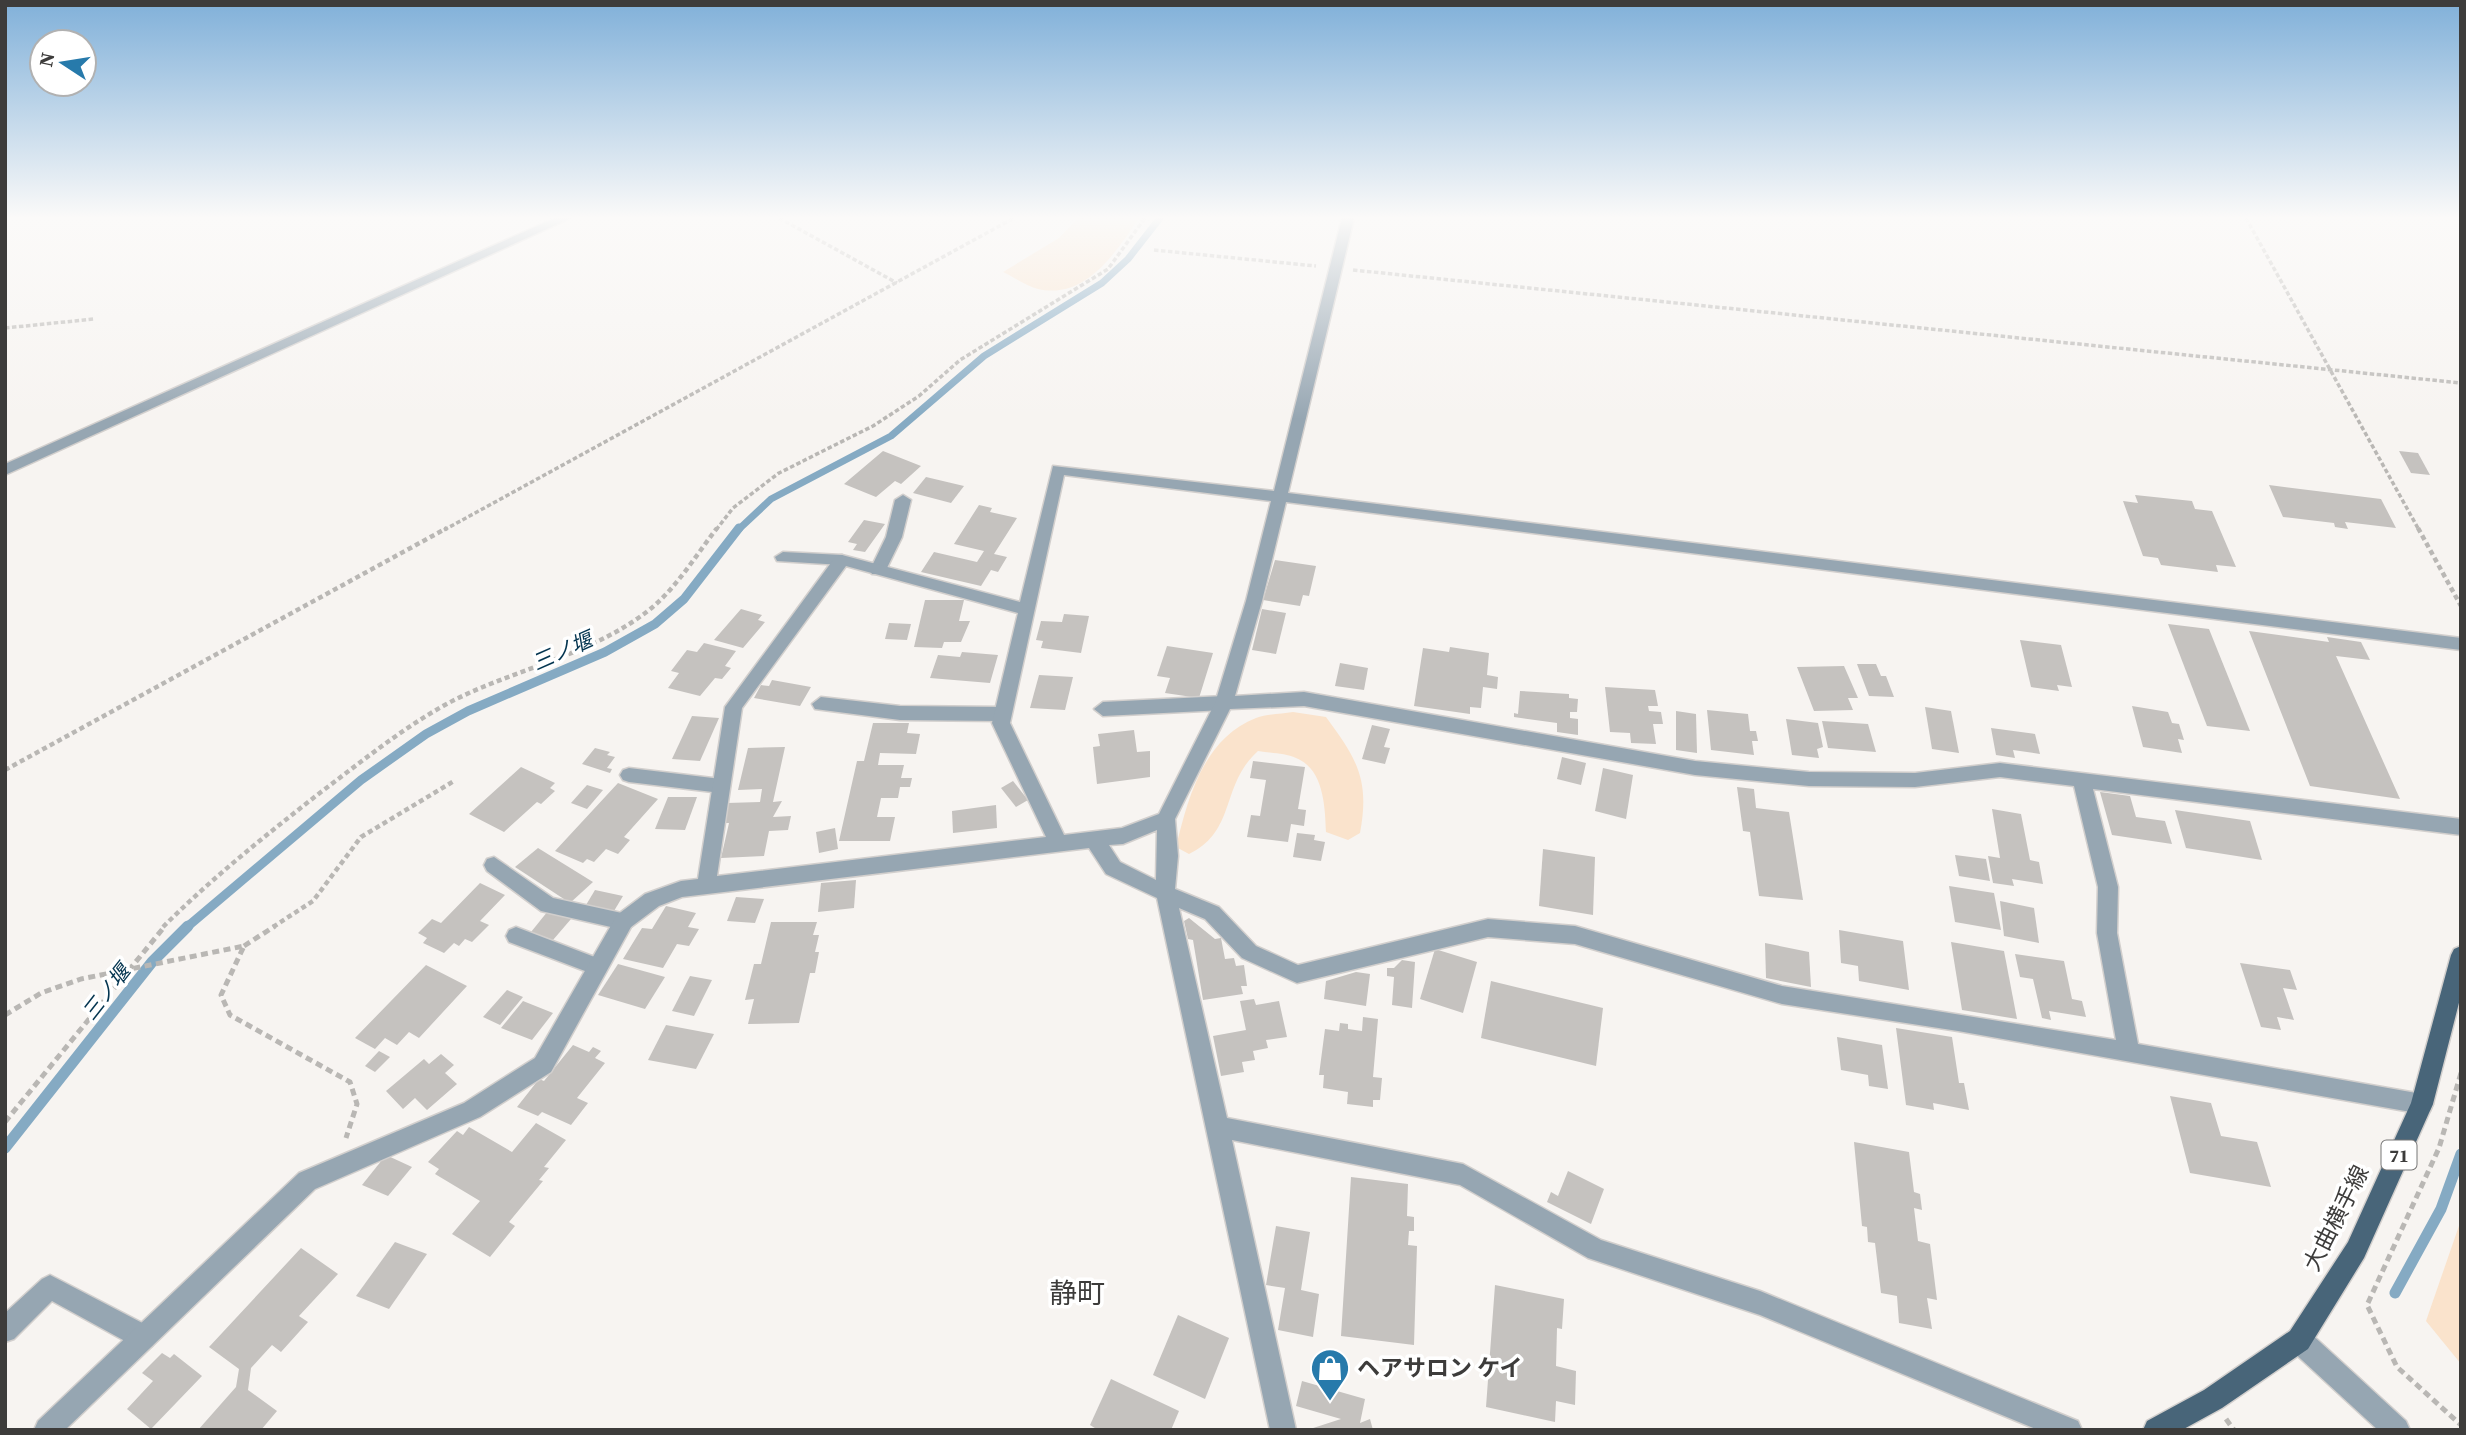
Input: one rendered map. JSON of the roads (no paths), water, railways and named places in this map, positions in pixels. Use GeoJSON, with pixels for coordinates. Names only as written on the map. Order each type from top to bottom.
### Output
{"type":"FeatureCollection","features":[{"type":"Feature","properties":{"kind":"main road","name":"大曲横手線"},"geometry":{"type":"LineString","coordinates":[[2156,1430],[2213,1399],[2299,1340],[2356,1250],[2422,1104],[2461,955]]}},
{"type":"Feature","properties":{"kind":"street"},"geometry":{"type":"LineString","coordinates":[[5,470],[416,285]]}},
{"type":"Feature","properties":{"kind":"street"},"geometry":{"type":"LineString","coordinates":[[1283,1430],[1165,893],[1168,856],[1166,819],[1188,780],[1224,703],[1279,499],[1332,285]]}},
{"type":"Feature","properties":{"kind":"street"},"geometry":{"type":"LineString","coordinates":[[1058,842],[1000,723],[1058,469],[1279,499],[1985,582],[2461,644]]}},
{"type":"Feature","properties":{"kind":"street"},"geometry":{"type":"LineString","coordinates":[[878,570],[894,537],[903,500]]}},
{"type":"Feature","properties":{"kind":"street"},"geometry":{"type":"LineString","coordinates":[[783,557],[842,560],[1026,609]]}},
{"type":"Feature","properties":{"kind":"street"},"geometry":{"type":"LineString","coordinates":[[705,887],[734,707],[842,560]]}},
{"type":"Feature","properties":{"kind":"street"},"geometry":{"type":"LineString","coordinates":[[1103,709],[1304,699],[1695,768],[1809,779],[1915,780],[2000,770],[2461,827]]}},
{"type":"Feature","properties":{"kind":"street"},"geometry":{"type":"LineString","coordinates":[[821,704],[900,713],[1002,714]]}},
{"type":"Feature","properties":{"kind":"street"},"geometry":{"type":"LineString","coordinates":[[629,775],[721,786]]}},
{"type":"Feature","properties":{"kind":"street"},"geometry":{"type":"LineString","coordinates":[[2082,780],[2108,887],[2107,933],[2129,1053]]}},
{"type":"Feature","properties":{"kind":"street"},"geometry":{"type":"LineString","coordinates":[[47,1430],[307,1181],[472,1110],[543,1065],[624,921],[652,900],[681,889],[1123,836],[1166,819]]}},
{"type":"Feature","properties":{"kind":"street"},"geometry":{"type":"LineString","coordinates":[[1094,839],[1113,868],[1212,913],[1249,952],[1297,974],[1488,928],[1575,934],[1782,995],[1958,1022],[2422,1104]]}},
{"type":"Feature","properties":{"kind":"street"},"geometry":{"type":"LineString","coordinates":[[494,864],[548,905],[624,921]]}},
{"type":"Feature","properties":{"kind":"street"},"geometry":{"type":"LineString","coordinates":[[516,936],[598,967]]}},
{"type":"Feature","properties":{"kind":"street"},"geometry":{"type":"LineString","coordinates":[[1218,1127],[1463,1175],[1596,1250],[1760,1303],[2070,1430]]}},
{"type":"Feature","properties":{"kind":"street"},"geometry":{"type":"LineString","coordinates":[[5,1330],[50,1287],[143,1337]]}},
{"type":"Feature","properties":{"kind":"street"},"geometry":{"type":"LineString","coordinates":[[2299,1340],[2397,1430]]}},
{"type":"Feature","properties":{"kind":"waterway","name":"三ノ堰"},"geometry":{"type":"LineString","coordinates":[[738,530],[771,499],[891,436],[984,356],[1099,285]]}},
{"type":"Feature","properties":{"kind":"waterway","name":"三ノ堰"},"geometry":{"type":"LineString","coordinates":[[187,927],[361,780],[426,734],[468,711],[605,652],[655,624],[684,599],[739,528]]}},
{"type":"Feature","properties":{"kind":"waterway","name":"三ノ堰"},"geometry":{"type":"LineString","coordinates":[[5,1148],[152,962],[187,927]]}},
{"type":"Feature","properties":{"kind":"waterway"},"geometry":{"type":"LineString","coordinates":[[2395,1293],[2441,1209],[2461,1154]]}},
{"type":"Feature","properties":{"kind":"place","name":"ヘアサロン ケイ"},"geometry":{"type":"Point","coordinates":[1330,1402]}},
{"type":"Feature","properties":{"kind":"district","name":"静町"},"geometry":{"type":"Point","coordinates":[1077,1293]}}]}
